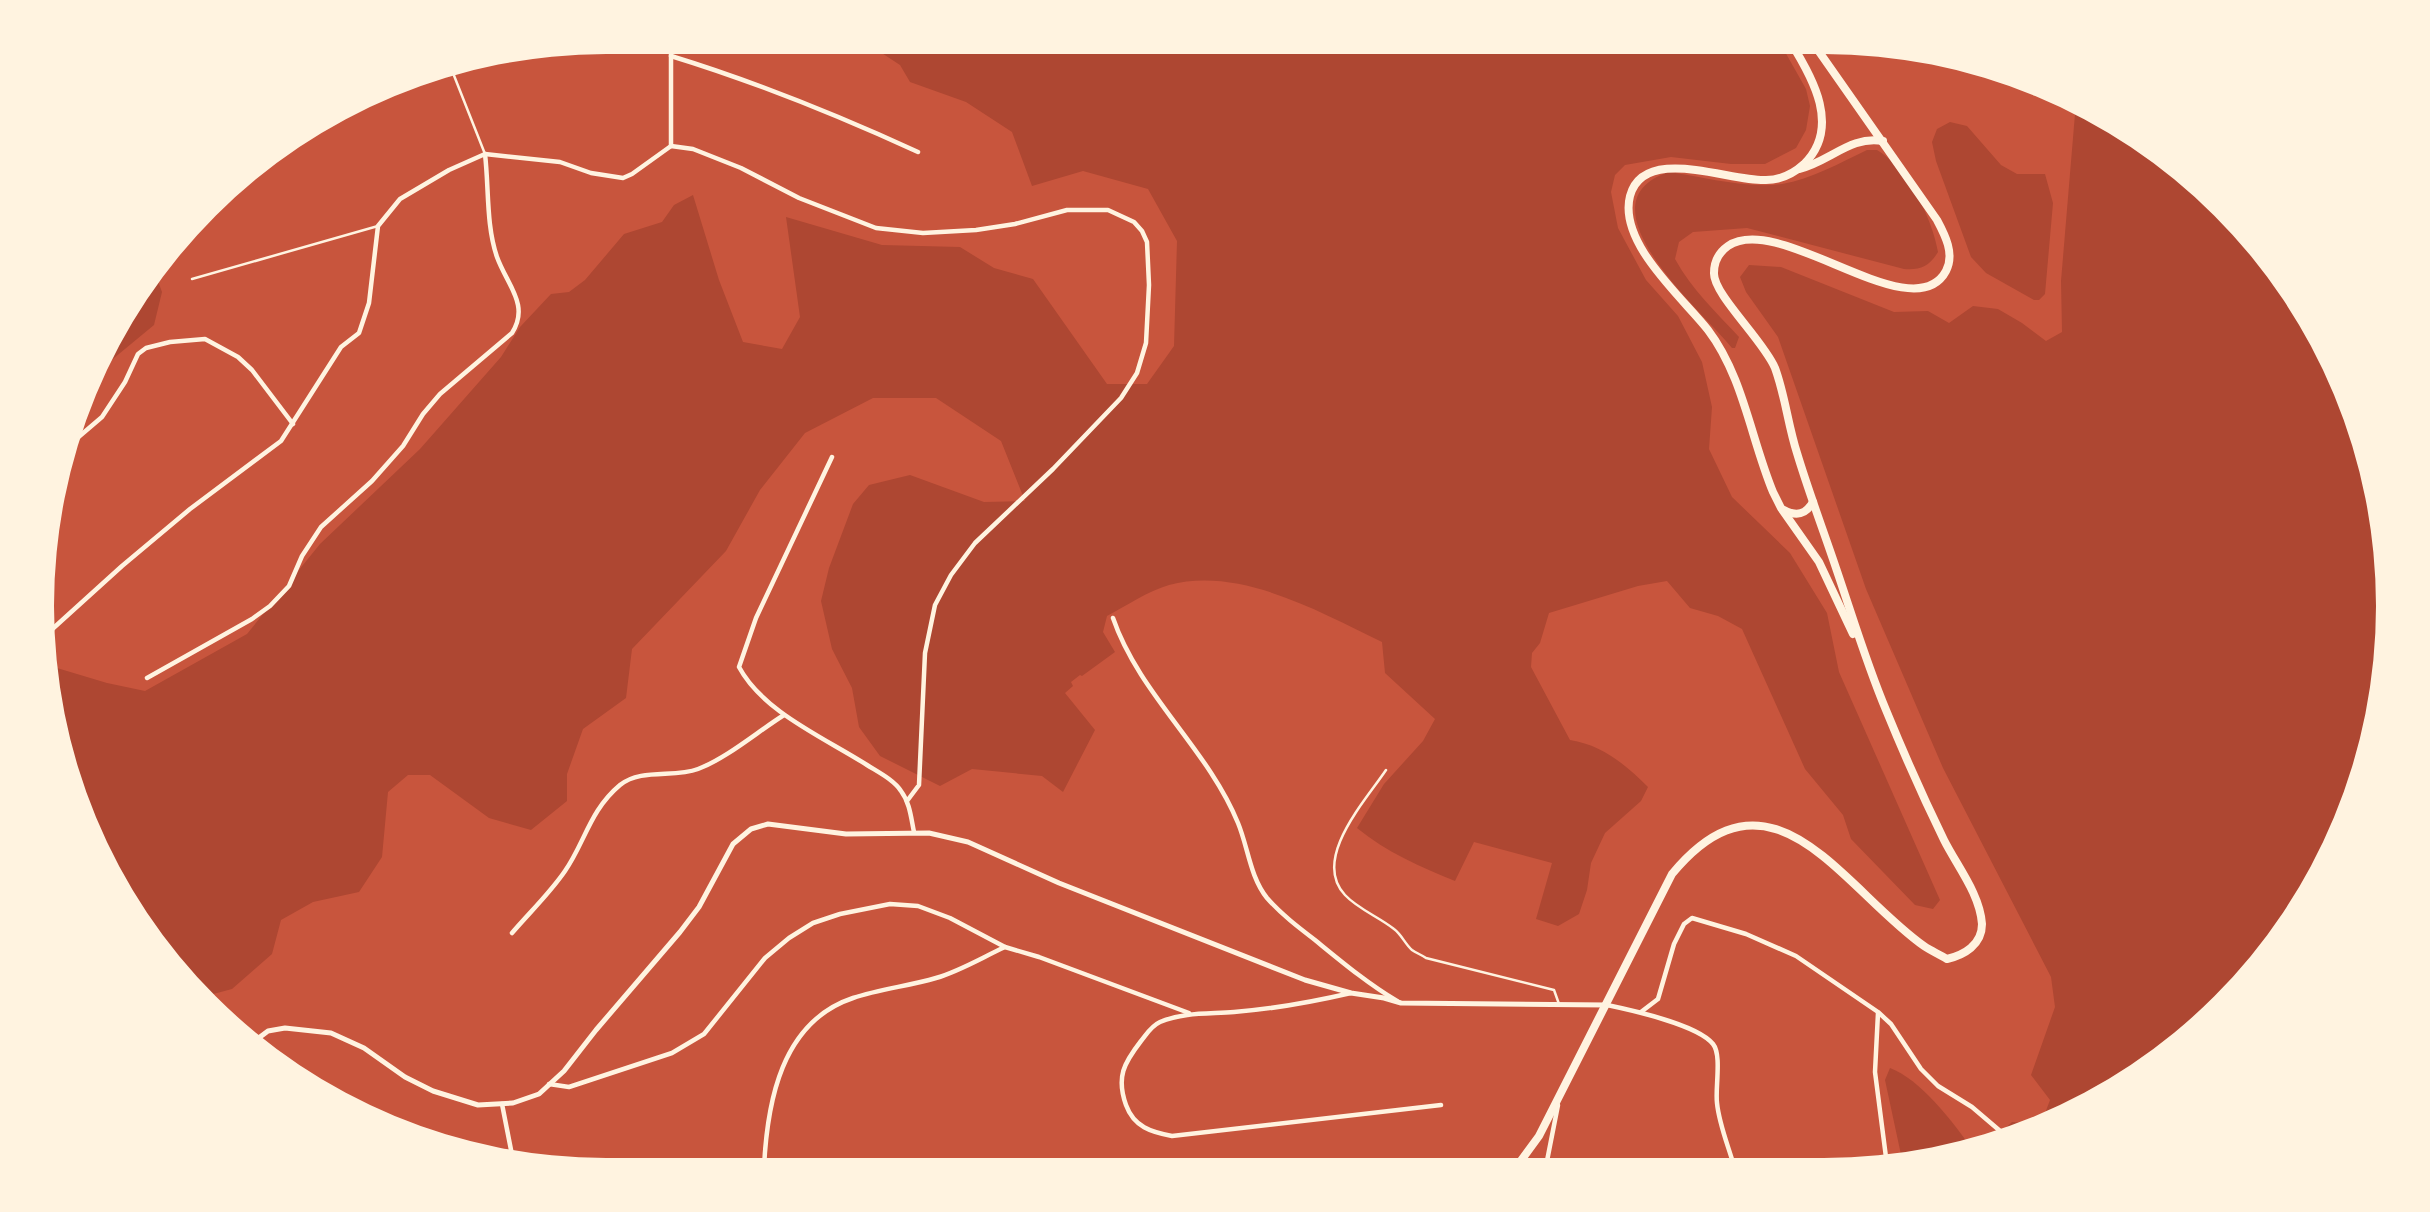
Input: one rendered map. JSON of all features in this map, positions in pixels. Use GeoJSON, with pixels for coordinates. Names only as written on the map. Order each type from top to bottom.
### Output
{"type":"FeatureCollection","features":[{"type":"Feature","properties":{"kind":"highway"},"geometry":{"type":"LineString","coordinates":[[1796,170],[1813,152],[1820,139],[1822,118],[1821,105],[1810,75],[1798,54]]}},
{"type":"Feature","properties":{"kind":"highway"},"geometry":{"type":"LineString","coordinates":[[1821,54],[1946,236],[1950,253],[1948,269],[1933,285],[1899,287],[1846,270],[1785,244],[1745,238],[1730,244],[1715,261],[1713,278],[1718,291],[1754,333],[1775,368],[1794,446],[1871,671]]}},
{"type":"Feature","properties":{"kind":"highway"},"geometry":{"type":"LineString","coordinates":[[1523,1158],[1539,1136],[1672,874],[1687,856],[1707,840],[1736,827],[1767,828],[1790,833],[1831,861],[1923,946],[1947,959],[1964,955],[1975,946],[1982,926],[1975,899],[1922,794],[1871,671],[1819,562],[1781,509],[1765,473],[1732,370],[1723,351],[1647,255],[1634,235],[1629,213],[1630,196],[1637,182],[1647,174],[1661,169],[1704,171],[1764,181],[1781,178],[1812,166],[1846,146],[1870,139],[1883,141]]}},
{"type":"Feature","properties":{"kind":"highway"},"geometry":{"type":"LineString","coordinates":[[1781,509],[1799,514],[1808,510],[1812,502]]}},
{"type":"Feature","properties":{"kind":"street"},"geometry":{"type":"LineString","coordinates":[[671,146],[671,56],[740,77],[831,112],[918,152]]}},
{"type":"Feature","properties":{"kind":"street"},"geometry":{"type":"LineString","coordinates":[[55,627],[190,509],[281,441],[341,347],[359,333],[369,303],[378,226],[400,199],[449,170],[485,154],[560,162],[591,173],[623,178],[671,146],[692,149],[741,168],[799,198],[876,229],[923,233],[976,230],[1067,210],[1108,210],[1133,222],[1142,231],[1147,243],[1149,285],[1146,343],[1137,373],[1121,398],[1053,469],[975,543],[951,575],[935,605],[925,653],[919,785],[907,801]]}},
{"type":"Feature","properties":{"kind":"street"},"geometry":{"type":"LineString","coordinates":[[147,678],[252,619],[270,606],[289,586],[302,556],[321,527],[372,481],[403,446],[423,414],[440,394],[512,332],[519,321],[520,311],[496,254],[491,229],[485,154]]}},
{"type":"Feature","properties":{"kind":"street"},"geometry":{"type":"LineString","coordinates":[[82,434],[103,417],[138,355],[146,348],[170,342],[205,339],[238,357],[252,370],[293,424]]}},
{"type":"Feature","properties":{"kind":"street"},"geometry":{"type":"LineString","coordinates":[[832,457],[757,618],[738,667],[749,682],[784,715],[900,788],[907,801],[914,832]]}},
{"type":"Feature","properties":{"kind":"street"},"geometry":{"type":"LineString","coordinates":[[1113,618],[1148,687],[1196,751],[1225,798],[1238,823],[1255,877],[1265,895],[1284,916],[1366,982],[1401,1003]]}},
{"type":"Feature","properties":{"kind":"street"},"geometry":{"type":"LineString","coordinates":[[512,933],[566,870],[588,824],[620,785],[654,774],[694,771],[708,765],[784,715]]}},
{"type":"Feature","properties":{"kind":"street"},"geometry":{"type":"LineString","coordinates":[[261,1036],[268,1031],[285,1028],[331,1033],[364,1048],[405,1077],[433,1091],[478,1105],[513,1103],[539,1094],[564,1071],[680,932],[699,907],[728,852],[745,833],[756,826],[768,824],[846,834],[914,832],[945,835],[968,842],[1059,883],[1195,938],[1305,980],[1351,993],[1401,1003],[1607,1005],[1641,1012],[1695,1032],[1713,1043],[1718,1054],[1717,1103],[1732,1158]]}},
{"type":"Feature","properties":{"kind":"street"},"geometry":{"type":"LineString","coordinates":[[549,1084],[569,1087],[672,1053],[704,1034],[765,958],[789,938],[813,923],[840,914],[890,904],[918,906],[950,918],[1005,947],[1039,957],[1190,1014]]}},
{"type":"Feature","properties":{"kind":"street"},"geometry":{"type":"LineString","coordinates":[[1641,1012],[1658,999],[1674,944],[1685,924],[1692,918],[1746,934],[1797,956],[1878,1012],[1891,1024],[1921,1069],[1938,1086],[1972,1107],[1998,1129]]}},
{"type":"Feature","properties":{"kind":"street"},"geometry":{"type":"LineString","coordinates":[[765,1158],[769,1110],[776,1082],[792,1047],[811,1024],[830,1009],[851,999],[939,978],[1005,947]]}},
{"type":"Feature","properties":{"kind":"street"},"geometry":{"type":"LineString","coordinates":[[1351,993],[1317,1001],[1234,1012],[1190,1014],[1157,1023],[1127,1059],[1121,1081],[1127,1107],[1137,1124],[1172,1136],[1441,1105]]}},
{"type":"Feature","properties":{"kind":"street"},"geometry":{"type":"LineString","coordinates":[[1878,1012],[1875,1072],[1886,1154]]}},
{"type":"Feature","properties":{"kind":"street"},"geometry":{"type":"LineString","coordinates":[[1548,1158],[1559,1097]]}},
{"type":"Feature","properties":{"kind":"street"},"geometry":{"type":"LineString","coordinates":[[502,1104],[511,1149]]}},
{"type":"Feature","properties":{"kind":"lane"},"geometry":{"type":"LineString","coordinates":[[454,76],[485,154]]}},
{"type":"Feature","properties":{"kind":"lane"},"geometry":{"type":"LineString","coordinates":[[192,279],[378,226]]}},
{"type":"Feature","properties":{"kind":"lane"},"geometry":{"type":"LineString","coordinates":[[1386,770],[1346,827],[1337,846],[1334,865],[1336,881],[1344,895],[1397,931],[1411,949],[1426,958],[1554,990],[1559,1004]]}},
{"type":"Feature","properties":{"kind":"shaded area"},"geometry":{"type":"Polygon","coordinates":[[[883,54],[1786,54],[1806,89],[1810,106],[1806,130],[1796,148],[1765,164],[1731,164],[1671,157],[1625,165],[1615,175],[1611,192],[1618,228],[1646,280],[1678,316],[1702,362],[1712,407],[1709,449],[1732,497],[1790,553],[1827,613],[1839,672],[1940,900],[1933,909],[1915,905],[1851,839],[1843,815],[1805,769],[1742,629],[1718,616],[1690,608],[1667,581],[1638,586],[1549,613],[1540,643],[1532,653],[1531,667],[1570,740],[1603,751],[1648,787],[1641,801],[1605,833],[1591,863],[1587,890],[1579,914],[1558,926],[1536,919],[1552,863],[1474,842],[1455,881],[1392,852],[1357,828],[1384,784],[1423,741],[1435,719],[1385,673],[1382,642],[1306,606],[1251,587],[1196,581],[1169,585],[1107,616],[1103,632],[1115,652],[1071,682],[1073,686],[1065,693],[1095,730],[1063,792],[1042,776],[972,769],[940,786],[880,756],[859,727],[852,688],[832,649],[821,601],[829,568],[853,504],[869,485],[910,475],[984,502],[1025,501],[1001,441],[936,398],[873,398],[805,433],[760,490],[726,551],[632,649],[626,698],[583,729],[567,774],[567,801],[531,830],[489,818],[430,775],[408,775],[388,792],[382,857],[359,892],[313,902],[281,920],[272,954],[232,989],[214,994],[191,970],[147,913],[111,850],[96,817],[73,749],[58,668],[145,691],[247,634],[320,544],[420,449],[501,357],[520,327],[551,294],[569,292],[585,280],[624,234],[662,222],[674,205],[693,195],[719,280],[743,342],[782,349],[800,317],[786,217],[882,245],[960,247],[994,268],[1033,279],[1107,384],[1147,384],[1174,346],[1177,241],[1148,189],[1083,171],[1032,186],[1012,132],[966,102],[910,82],[900,65],[883,54]]]}},
{"type":"Feature","properties":{"kind":"shaded area"},"geometry":{"type":"Polygon","coordinates":[[[2075,115],[2131,147],[2188,191],[2239,242],[2262,270],[2302,330],[2334,395],[2357,463],[2371,534],[2376,606],[2371,678],[2357,749],[2334,817],[2302,882],[2283,913],[2239,970],[2188,1021],[2131,1065],[2046,1111],[2050,1100],[2031,1075],[2055,1007],[2051,977],[1943,768],[1866,589],[1778,337],[1746,292],[1740,277],[1749,265],[1781,267],[1894,312],[1928,311],[1949,323],[1973,306],[1998,309],[2046,341],[2062,332],[2061,281],[2075,115]]]}},
{"type":"Feature","properties":{"kind":"shaded area"},"geometry":{"type":"Polygon","coordinates":[[[1950,122],[1967,126],[2001,165],[2017,174],[2045,174],[2053,203],[2045,294],[2039,300],[2034,300],[1986,273],[1971,257],[1936,161],[1932,142],[1937,129],[1950,122]]]}},
{"type":"Feature","properties":{"kind":"shaded area"},"geometry":{"type":"Polygon","coordinates":[[[1867,150],[1877,150],[1888,158],[1908,181],[1930,224],[1938,252],[1924,267],[1904,269],[1747,228],[1693,232],[1679,242],[1675,259],[1697,291],[1739,337],[1735,348],[1732,348],[1675,285],[1654,258],[1640,232],[1635,208],[1644,187],[1669,172],[1740,184],[1782,184],[1815,174],[1867,150]]]}},
{"type":"Feature","properties":{"kind":"shaded area"},"geometry":{"type":"Polygon","coordinates":[[[159,283],[162,292],[154,325],[112,359],[159,283]]]}},
{"type":"Feature","properties":{"kind":"shaded area"},"geometry":{"type":"Polygon","coordinates":[[[1890,1068],[1913,1081],[1945,1113],[1965,1139],[1900,1152],[1885,1080],[1890,1068]]]}}]}
